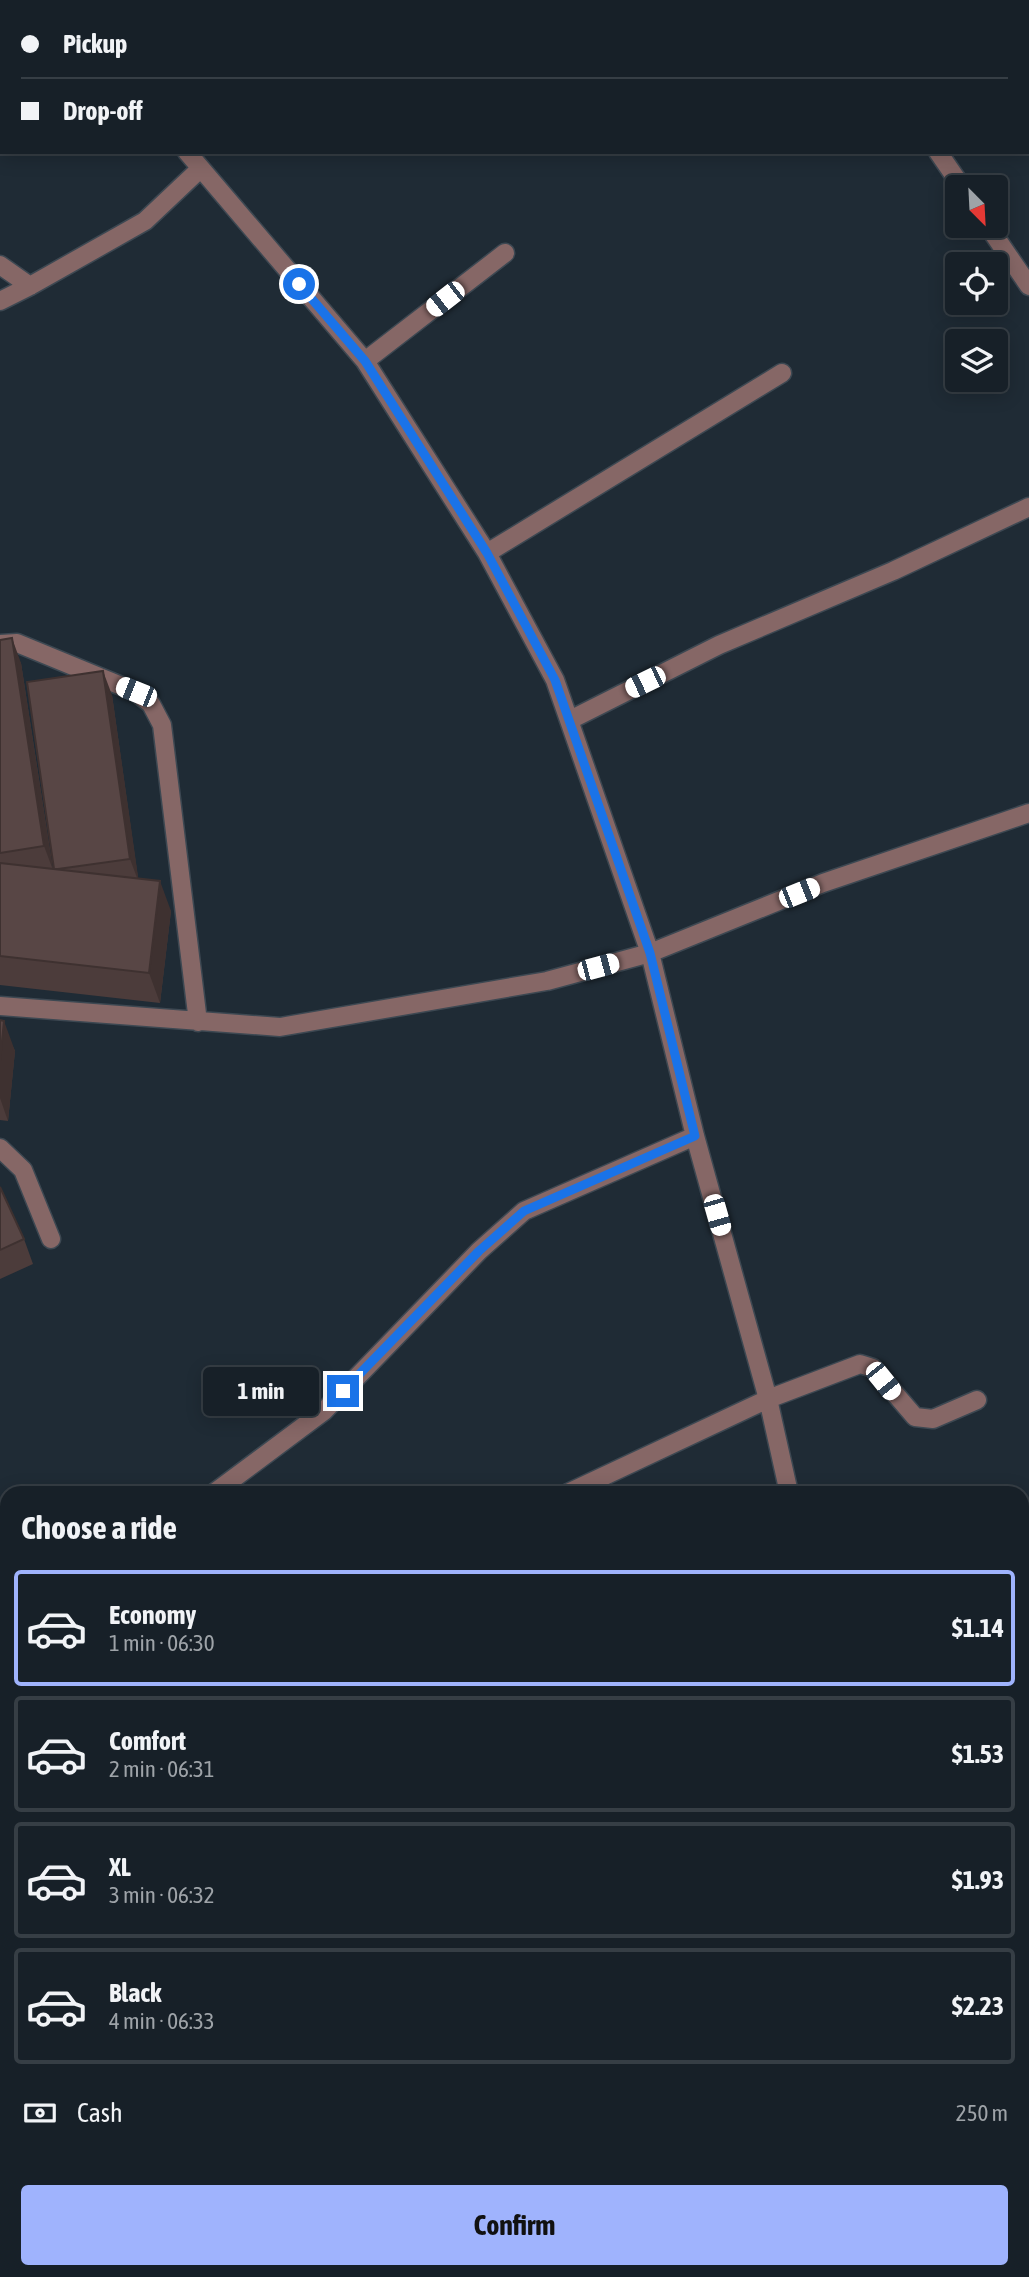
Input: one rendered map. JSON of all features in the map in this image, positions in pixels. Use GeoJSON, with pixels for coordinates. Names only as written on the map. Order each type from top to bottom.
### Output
{"type":"FeatureCollection","features":[{"type":"Feature","properties":{"kind":"street"},"geometry":{"type":"LineString","coordinates":[[189,154],[365,361],[487,553],[555,680],[650,953],[695,1136],[768,1399],[787,1486]]}},
{"type":"Feature","properties":{"kind":"street"},"geometry":{"type":"LineString","coordinates":[[939,154],[954,175]]}},
{"type":"Feature","properties":{"kind":"street"},"geometry":{"type":"LineString","coordinates":[[0,301],[145,222],[200,169]]}},
{"type":"Feature","properties":{"kind":"street"},"geometry":{"type":"LineString","coordinates":[[996,238],[1029,286]]}},
{"type":"Feature","properties":{"kind":"street"},"geometry":{"type":"LineString","coordinates":[[365,361],[505,253]]}},
{"type":"Feature","properties":{"kind":"street"},"geometry":{"type":"LineString","coordinates":[[0,265],[30,286]]}},
{"type":"Feature","properties":{"kind":"street"},"geometry":{"type":"LineString","coordinates":[[487,553],[782,373]]}},
{"type":"Feature","properties":{"kind":"street"},"geometry":{"type":"LineString","coordinates":[[570,720],[719,645],[893,571],[1029,507]]}},
{"type":"Feature","properties":{"kind":"street"},"geometry":{"type":"LineString","coordinates":[[0,644],[17,643],[136,692],[151,704],[162,725],[198,1022]]}},
{"type":"Feature","properties":{"kind":"street"},"geometry":{"type":"LineString","coordinates":[[0,1006],[280,1027],[547,981],[650,953],[823,883],[1029,813]]}},
{"type":"Feature","properties":{"kind":"street"},"geometry":{"type":"LineString","coordinates":[[223,1486],[324,1411],[479,1251],[524,1211],[695,1136]]}},
{"type":"Feature","properties":{"kind":"street"},"geometry":{"type":"LineString","coordinates":[[0,1148],[23,1170],[51,1239]]}},
{"type":"Feature","properties":{"kind":"street"},"geometry":{"type":"LineString","coordinates":[[583,1486],[768,1399],[860,1364],[873,1368],[915,1418],[933,1419],[978,1400]]}},
{"type":"Feature","properties":{"kind":"building"},"geometry":{"type":"Polygon","coordinates":[[[12,638],[44,846],[0,853],[0,640],[12,638]]]}},
{"type":"Feature","properties":{"kind":"building"},"geometry":{"type":"Polygon","coordinates":[[[103,671],[130,859],[54,869],[27,682],[103,671]]]}},
{"type":"Feature","properties":{"kind":"building"},"geometry":{"type":"Polygon","coordinates":[[[0,863],[160,881],[149,973],[0,956],[0,863]]]}},
{"type":"Feature","properties":{"kind":"building"},"geometry":{"type":"Polygon","coordinates":[[[0,1020],[4,1021],[0,1061],[0,1020]]]}},
{"type":"Feature","properties":{"kind":"building"},"geometry":{"type":"Polygon","coordinates":[[[0,1187],[24,1239],[0,1250],[0,1187]]]}},
{"type":"Feature","properties":{"kind":"route"},"geometry":{"type":"LineString","coordinates":[[299,284],[365,361],[487,553],[555,680],[650,953],[695,1136],[524,1211],[479,1251],[343,1391]]}}]}
